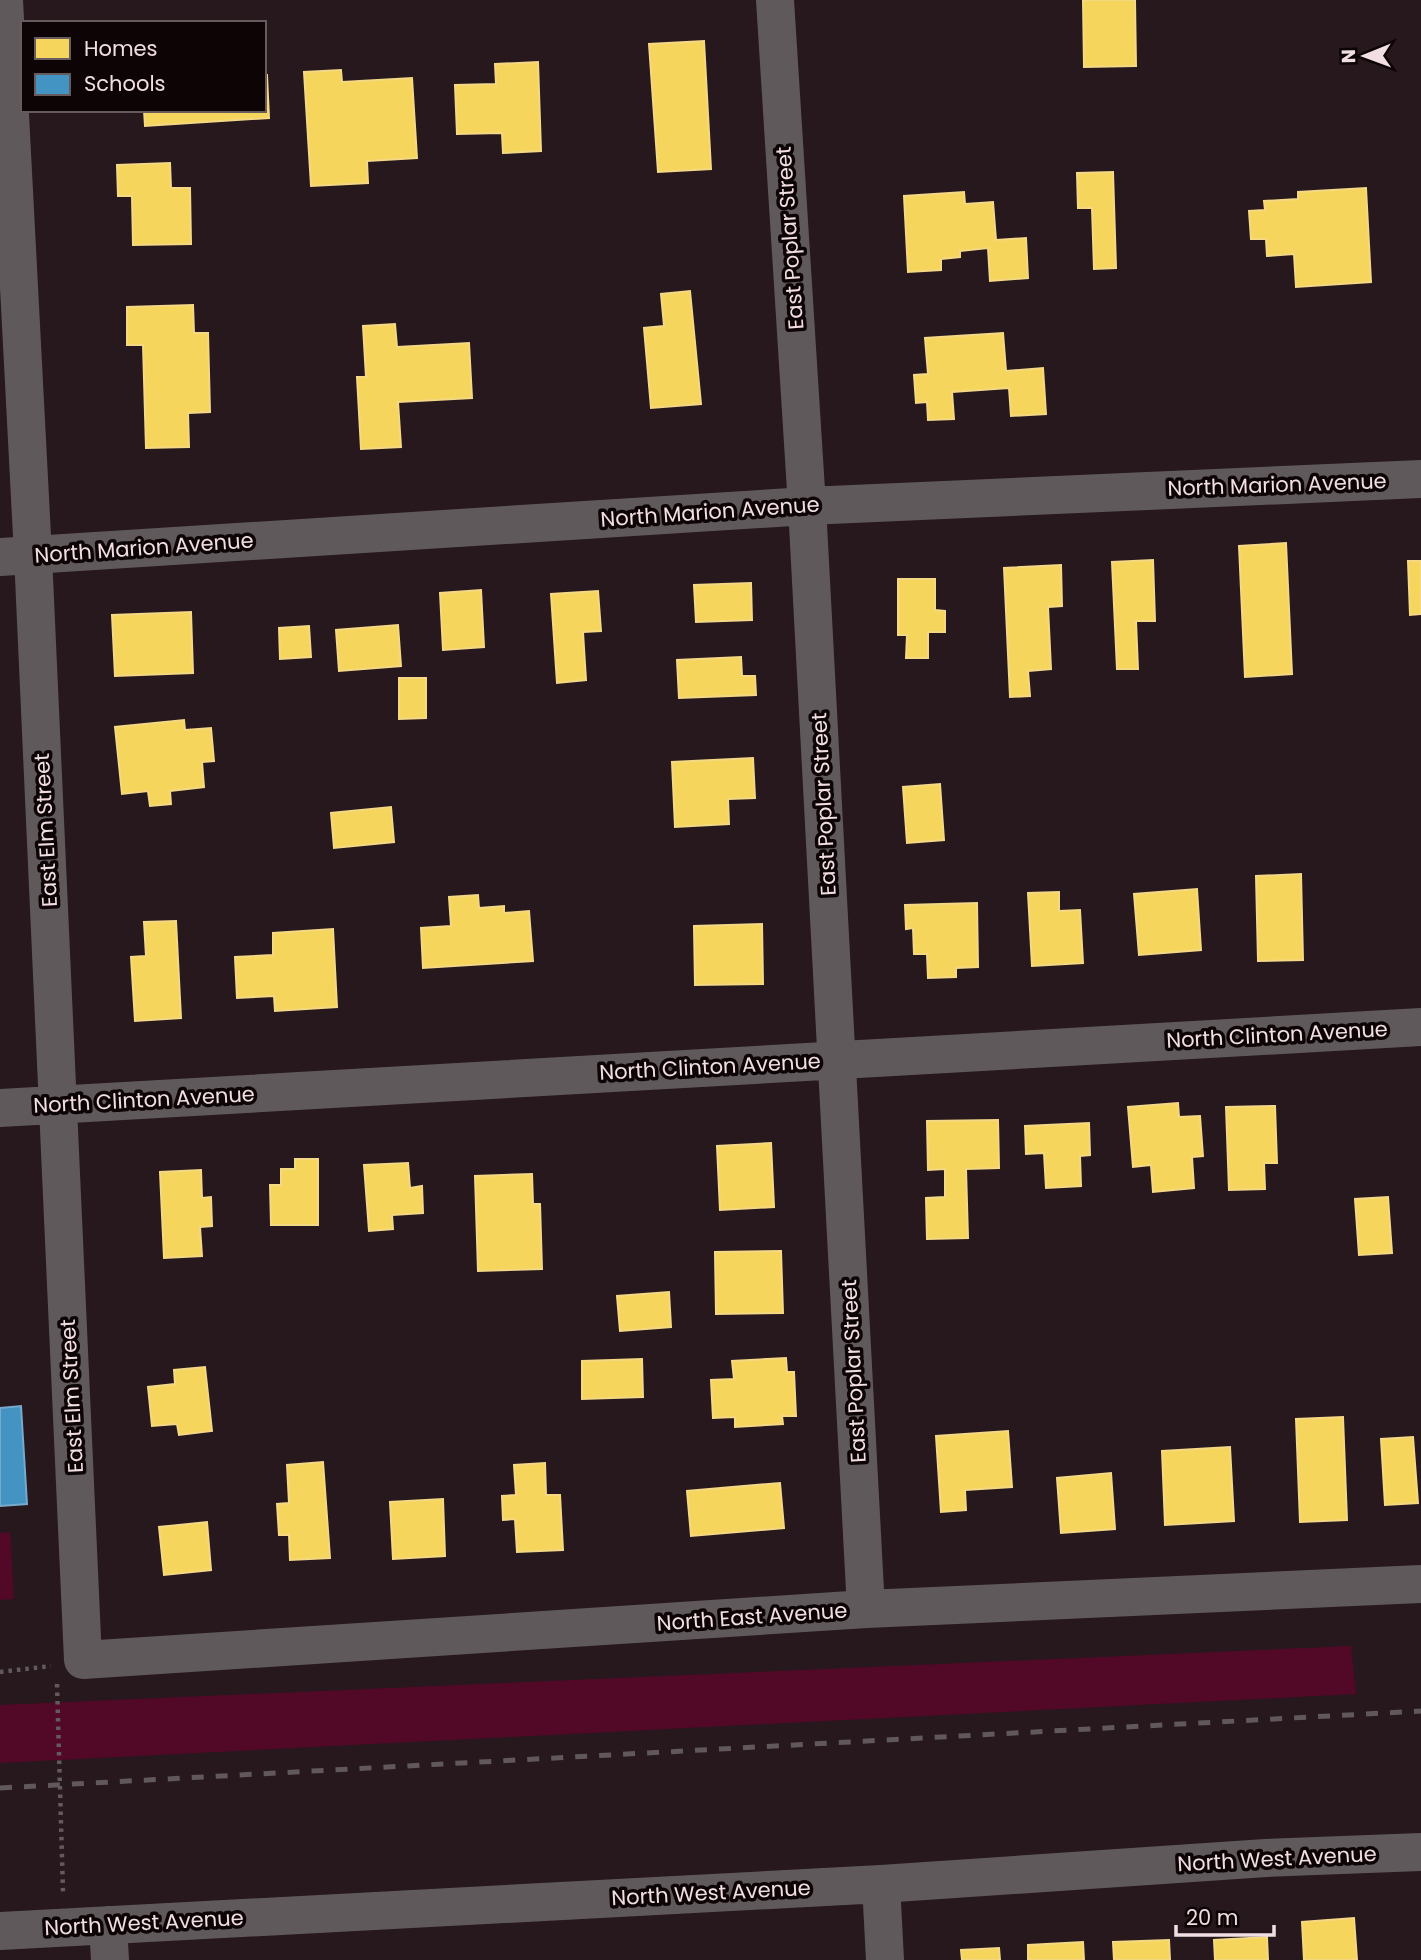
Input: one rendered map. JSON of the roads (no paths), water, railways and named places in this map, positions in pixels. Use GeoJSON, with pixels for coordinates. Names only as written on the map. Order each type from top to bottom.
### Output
{"type":"FeatureCollection","features":[{"type":"Feature","properties":{"kind":"street","name":"East Elm Street"},"geometry":{"type":"LineString","coordinates":[[2,0],[17,556],[58,1105],[83,1660]]}},
{"type":"Feature","properties":{"kind":"street","name":"East Poplar Street"},"geometry":{"type":"LineString","coordinates":[[775,0],[807,506],[866,1609]]}},
{"type":"Feature","properties":{"kind":"street","name":"North Marion Avenue"},"geometry":{"type":"LineString","coordinates":[[17,556],[807,506],[1421,479]]}},
{"type":"Feature","properties":{"kind":"street","name":"North Clinton Avenue"},"geometry":{"type":"LineString","coordinates":[[0,1108],[1421,1027]]}},
{"type":"Feature","properties":{"kind":"street","name":"North East Avenue"},"geometry":{"type":"LineString","coordinates":[[83,1660],[866,1609],[1421,1584]]}},
{"type":"Feature","properties":{"kind":"street","name":"North West Avenue"},"geometry":{"type":"LineString","coordinates":[[0,1931],[63,1927],[109,1942],[881,1884],[1266,1858],[1421,1852]]}},
{"type":"Feature","properties":{"kind":"street"},"geometry":{"type":"LineString","coordinates":[[881,1884],[885,1960]]}},
{"type":"Feature","properties":{"kind":"railway"},"geometry":{"type":"LineString","coordinates":[[0,1788],[1421,1711]]}}]}
